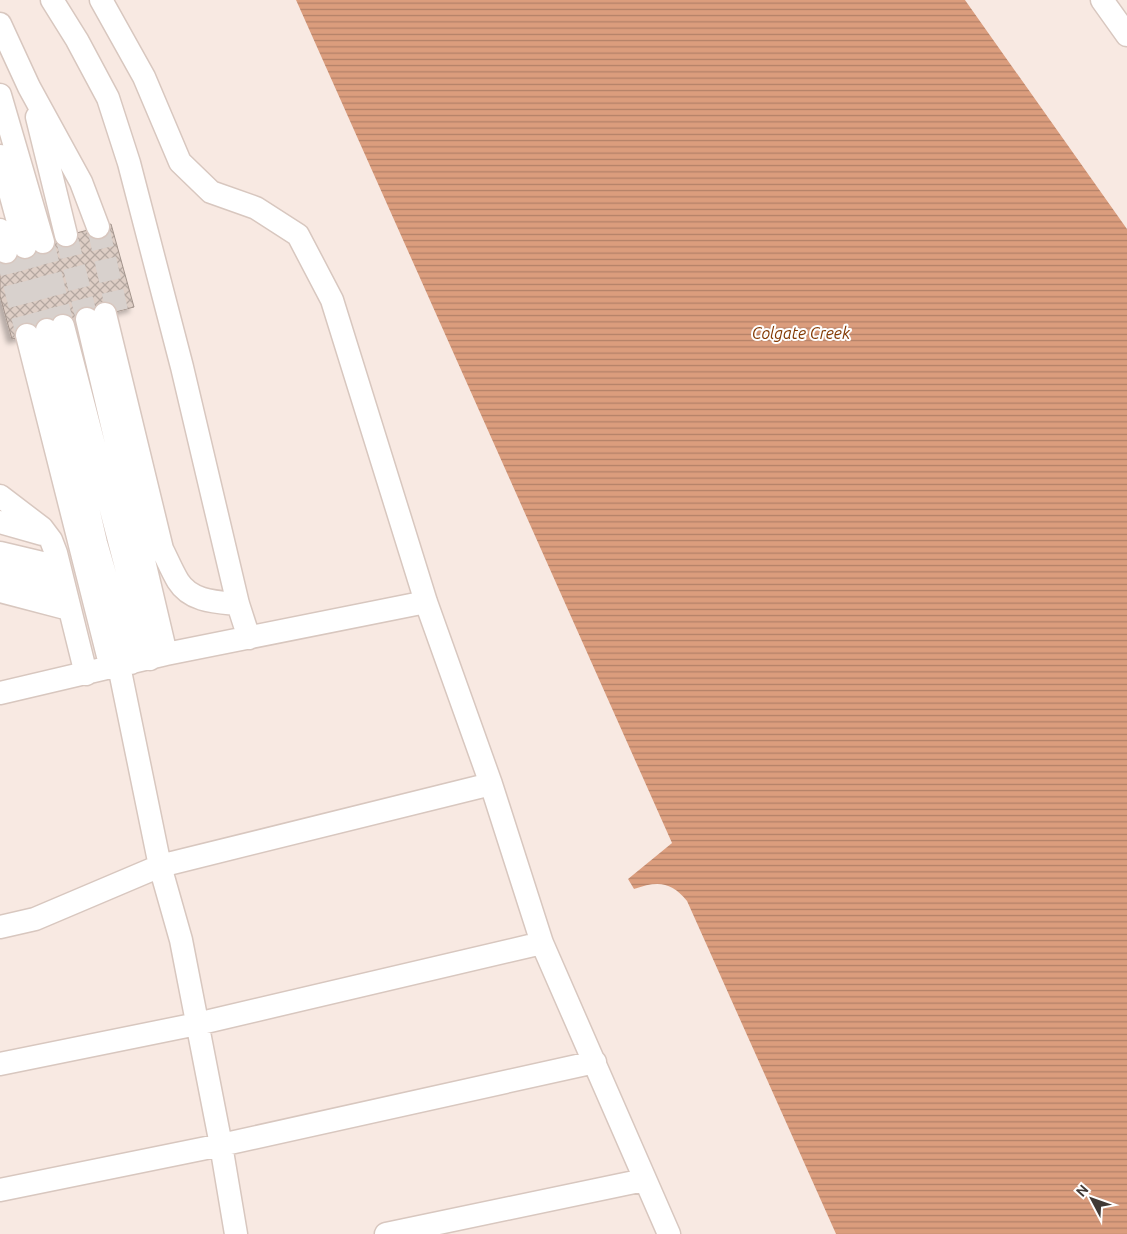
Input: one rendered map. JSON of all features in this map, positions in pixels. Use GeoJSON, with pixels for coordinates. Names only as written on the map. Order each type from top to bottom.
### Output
{"type":"FeatureCollection","features":[{"type":"Feature","properties":{"kind":"lane"},"geometry":{"type":"LineString","coordinates":[[52,0],[81,47],[108,98],[130,163],[182,367],[238,604],[249,638]]}},
{"type":"Feature","properties":{"kind":"lane"},"geometry":{"type":"LineString","coordinates":[[101,0],[144,77],[180,162],[211,192],[256,208],[298,235],[332,300],[426,602],[491,784],[542,942],[668,1234]]}},
{"type":"Feature","properties":{"kind":"lane"},"geometry":{"type":"LineString","coordinates":[[1102,0],[1127,35]]}},
{"type":"Feature","properties":{"kind":"lane"},"geometry":{"type":"LineString","coordinates":[[0,24],[29,87],[83,231],[82,182],[29,87],[0,44]]}},
{"type":"Feature","properties":{"kind":"lane"},"geometry":{"type":"LineString","coordinates":[[0,95],[25,247]]}},
{"type":"Feature","properties":{"kind":"lane"},"geometry":{"type":"LineString","coordinates":[[0,156],[25,247]]}},
{"type":"Feature","properties":{"kind":"lane"},"geometry":{"type":"LineString","coordinates":[[0,230],[25,247]]}},
{"type":"Feature","properties":{"kind":"lane"},"geometry":{"type":"LineString","coordinates":[[236,1234],[221,1145],[181,940],[160,866],[136,662],[103,315],[173,543],[186,575],[198,593],[210,601],[238,604]]}},
{"type":"Feature","properties":{"kind":"lane"},"geometry":{"type":"LineString","coordinates":[[136,662],[46,330],[136,662]]}},
{"type":"Feature","properties":{"kind":"lane"},"geometry":{"type":"LineString","coordinates":[[2,499],[42,528],[59,570],[86,674]]}},
{"type":"Feature","properties":{"kind":"lane"},"geometry":{"type":"LineString","coordinates":[[0,522],[59,570]]}},
{"type":"Feature","properties":{"kind":"lane"},"geometry":{"type":"LineString","coordinates":[[0,538],[59,570]]}},
{"type":"Feature","properties":{"kind":"lane"},"geometry":{"type":"LineString","coordinates":[[0,553],[59,570]]}},
{"type":"Feature","properties":{"kind":"lane"},"geometry":{"type":"LineString","coordinates":[[0,572],[59,570]]}},
{"type":"Feature","properties":{"kind":"lane"},"geometry":{"type":"LineString","coordinates":[[0,592],[59,570]]}},
{"type":"Feature","properties":{"kind":"lane"},"geometry":{"type":"LineString","coordinates":[[0,693],[136,662],[426,602]]}},
{"type":"Feature","properties":{"kind":"lane"},"geometry":{"type":"LineString","coordinates":[[0,927],[35,919],[160,866],[491,784]]}},
{"type":"Feature","properties":{"kind":"lane"},"geometry":{"type":"LineString","coordinates":[[0,1064],[197,1024],[542,942]]}},
{"type":"Feature","properties":{"kind":"lane"},"geometry":{"type":"LineString","coordinates":[[0,1190],[221,1145],[595,1062]]}},
{"type":"Feature","properties":{"kind":"lane"},"geometry":{"type":"LineString","coordinates":[[386,1234],[644,1180]]}},
{"type":"Feature","properties":{"kind":"shaded area"},"geometry":{"type":"Polygon","coordinates":[[[0,0],[296,0],[672,843],[628,879],[634,889],[650,883],[665,884],[679,891],[687,901],[836,1234],[0,1234],[0,0]]]}},
{"type":"Feature","properties":{"kind":"shaded area"},"geometry":{"type":"Polygon","coordinates":[[[965,0],[1127,0],[1127,229],[965,0]]]}},
{"type":"Feature","properties":{"kind":"water","name":"Colgate Creek"},"geometry":{"type":"Polygon","coordinates":[[[296,0],[965,0],[1127,229],[1127,1234],[836,1234],[687,901],[681,894],[669,886],[657,884],[634,889],[628,879],[672,843],[296,0]]]}},
{"type":"Feature","properties":{"kind":"building"},"geometry":{"type":"Polygon","coordinates":[[[111,224],[134,307],[12,339],[0,296],[0,253],[111,224]]]}},
{"type":"Feature","properties":{"kind":"tunnel"},"geometry":{"type":"LineString","coordinates":[[98,227],[117,311]]}},
{"type":"Feature","properties":{"kind":"tunnel"},"geometry":{"type":"LineString","coordinates":[[66,235],[87,319]]}},
{"type":"Feature","properties":{"kind":"tunnel"},"geometry":{"type":"LineString","coordinates":[[43,242],[63,326]]}},
{"type":"Feature","properties":{"kind":"tunnel"},"geometry":{"type":"LineString","coordinates":[[25,247],[47,330]]}},
{"type":"Feature","properties":{"kind":"tunnel"},"geometry":{"type":"LineString","coordinates":[[6,252],[27,335]]}}]}
